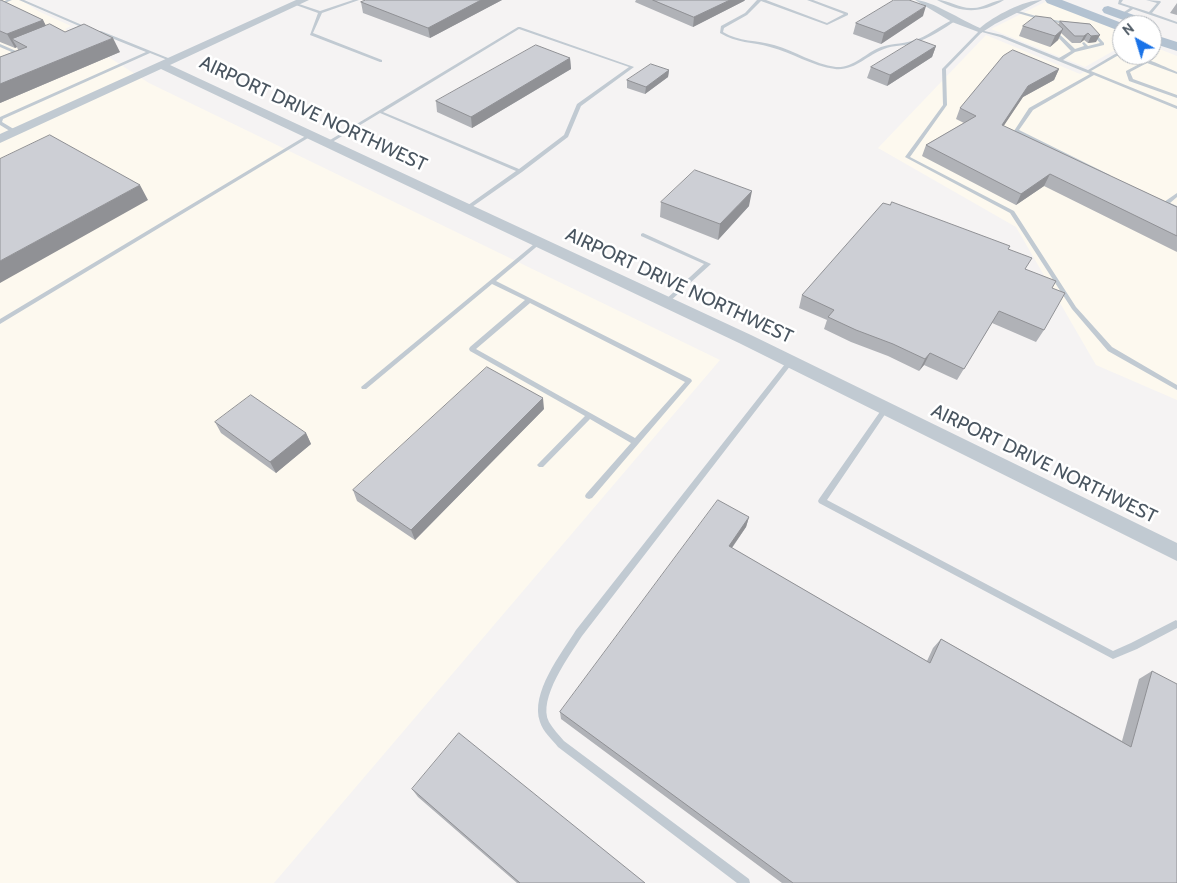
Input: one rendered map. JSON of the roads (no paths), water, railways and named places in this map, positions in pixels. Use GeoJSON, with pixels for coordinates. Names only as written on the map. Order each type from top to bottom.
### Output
{"type":"FeatureCollection","features":[{"type":"Feature","properties":{"kind":"main road"},"geometry":{"type":"LineString","coordinates":[[1051,0],[1118,15]]}},
{"type":"Feature","properties":{"kind":"main road"},"geometry":{"type":"LineString","coordinates":[[1064,0],[1112,16]]}},
{"type":"Feature","properties":{"kind":"main road"},"geometry":{"type":"LineString","coordinates":[[1081,0],[1122,15]]}},
{"type":"Feature","properties":{"kind":"main road"},"geometry":{"type":"LineString","coordinates":[[1162,28],[1177,35]]}},
{"type":"Feature","properties":{"kind":"main road"},"geometry":{"type":"LineString","coordinates":[[1162,42],[1177,47]]}},
{"type":"Feature","properties":{"kind":"street"},"geometry":{"type":"LineString","coordinates":[[923,2],[955,20],[981,31],[992,22],[1038,0]]}},
{"type":"Feature","properties":{"kind":"street"},"geometry":{"type":"LineString","coordinates":[[0,138],[299,2]]}},
{"type":"Feature","properties":{"kind":"street","name":"AIRPORT DRIVE NORTHWEST"},"geometry":{"type":"LineString","coordinates":[[166,63],[327,143],[791,361],[1177,552]]}},
{"type":"Feature","properties":{"kind":"lane"},"geometry":{"type":"LineString","coordinates":[[0,4],[10,0]]}},
{"type":"Feature","properties":{"kind":"lane"},"geometry":{"type":"LineString","coordinates":[[21,0],[80,26],[149,52],[166,63]]}},
{"type":"Feature","properties":{"kind":"lane"},"geometry":{"type":"LineString","coordinates":[[299,2],[320,12],[356,0]]}},
{"type":"Feature","properties":{"kind":"lane"},"geometry":{"type":"LineString","coordinates":[[809,0],[847,14],[828,24],[760,0],[746,14],[722,27],[721,32],[742,42],[774,46],[820,65],[839,68],[855,65],[877,50],[888,46],[919,40],[955,20]]}},
{"type":"Feature","properties":{"kind":"lane"},"geometry":{"type":"LineString","coordinates":[[923,2],[937,0],[968,11],[976,11],[1002,0]]}},
{"type":"Feature","properties":{"kind":"lane"},"geometry":{"type":"LineString","coordinates":[[1121,0],[1119,2],[1126,15]]}},
{"type":"Feature","properties":{"kind":"lane"},"geometry":{"type":"LineString","coordinates":[[1148,0],[1159,2],[1153,15]]}},
{"type":"Feature","properties":{"kind":"lane"},"geometry":{"type":"LineString","coordinates":[[1015,11],[1072,26]]}},
{"type":"Feature","properties":{"kind":"lane"},"geometry":{"type":"LineString","coordinates":[[320,12],[311,34],[381,61]]}},
{"type":"Feature","properties":{"kind":"lane"},"geometry":{"type":"LineString","coordinates":[[1042,19],[1074,51]]}},
{"type":"Feature","properties":{"kind":"lane"},"geometry":{"type":"LineString","coordinates":[[1162,23],[1177,24]]}},
{"type":"Feature","properties":{"kind":"lane"},"geometry":{"type":"LineString","coordinates":[[70,30],[80,26]]}},
{"type":"Feature","properties":{"kind":"lane"},"geometry":{"type":"LineString","coordinates":[[327,143],[519,28],[632,67],[579,105],[566,136],[467,208]]}},
{"type":"Feature","properties":{"kind":"lane"},"geometry":{"type":"LineString","coordinates":[[1059,60],[1085,45],[1103,44],[1088,28]]}},
{"type":"Feature","properties":{"kind":"lane"},"geometry":{"type":"LineString","coordinates":[[1177,108],[1001,36],[981,31],[944,69],[945,105],[907,157],[1012,212],[1074,308],[1110,348],[1177,388]]}},
{"type":"Feature","properties":{"kind":"lane"},"geometry":{"type":"LineString","coordinates":[[0,45],[15,52]]}},
{"type":"Feature","properties":{"kind":"lane"},"geometry":{"type":"LineString","coordinates":[[8,55],[24,48]]}},
{"type":"Feature","properties":{"kind":"lane"},"geometry":{"type":"LineString","coordinates":[[1029,54],[1036,50]]}},
{"type":"Feature","properties":{"kind":"lane"},"geometry":{"type":"LineString","coordinates":[[15,132],[0,123],[1,118],[149,52]]}},
{"type":"Feature","properties":{"kind":"lane"},"geometry":{"type":"LineString","coordinates":[[1112,58],[1031,109],[1016,131],[1114,178]]}},
{"type":"Feature","properties":{"kind":"lane"},"geometry":{"type":"LineString","coordinates":[[1140,65],[1128,72],[1130,80],[1177,97]]}},
{"type":"Feature","properties":{"kind":"lane"},"geometry":{"type":"LineString","coordinates":[[1157,65],[1177,73]]}},
{"type":"Feature","properties":{"kind":"lane"},"geometry":{"type":"LineString","coordinates":[[380,112],[520,171]]}},
{"type":"Feature","properties":{"kind":"lane"},"geometry":{"type":"LineString","coordinates":[[0,322],[311,135]]}},
{"type":"Feature","properties":{"kind":"lane"},"geometry":{"type":"LineString","coordinates":[[1166,203],[1177,195]]}},
{"type":"Feature","properties":{"kind":"lane"},"geometry":{"type":"LineString","coordinates":[[1158,199],[1177,208]]}},
{"type":"Feature","properties":{"kind":"lane"},"geometry":{"type":"LineString","coordinates":[[643,235],[708,264],[666,302]]}},
{"type":"Feature","properties":{"kind":"lane"},"geometry":{"type":"LineString","coordinates":[[364,388],[539,242]]}},
{"type":"Feature","properties":{"kind":"lane"},"geometry":{"type":"LineString","coordinates":[[492,282],[689,381],[589,496]]}},
{"type":"Feature","properties":{"kind":"lane"},"geometry":{"type":"LineString","coordinates":[[529,300],[472,350],[636,442]]}},
{"type":"Feature","properties":{"kind":"lane"},"geometry":{"type":"LineString","coordinates":[[745,883],[561,744],[544,722],[541,706],[552,678],[579,633],[791,361]]}},
{"type":"Feature","properties":{"kind":"lane"},"geometry":{"type":"LineString","coordinates":[[886,408],[822,501],[1112,654],[1134,646],[1177,623]]}},
{"type":"Feature","properties":{"kind":"lane"},"geometry":{"type":"LineString","coordinates":[[542,465],[589,416]]}}]}
